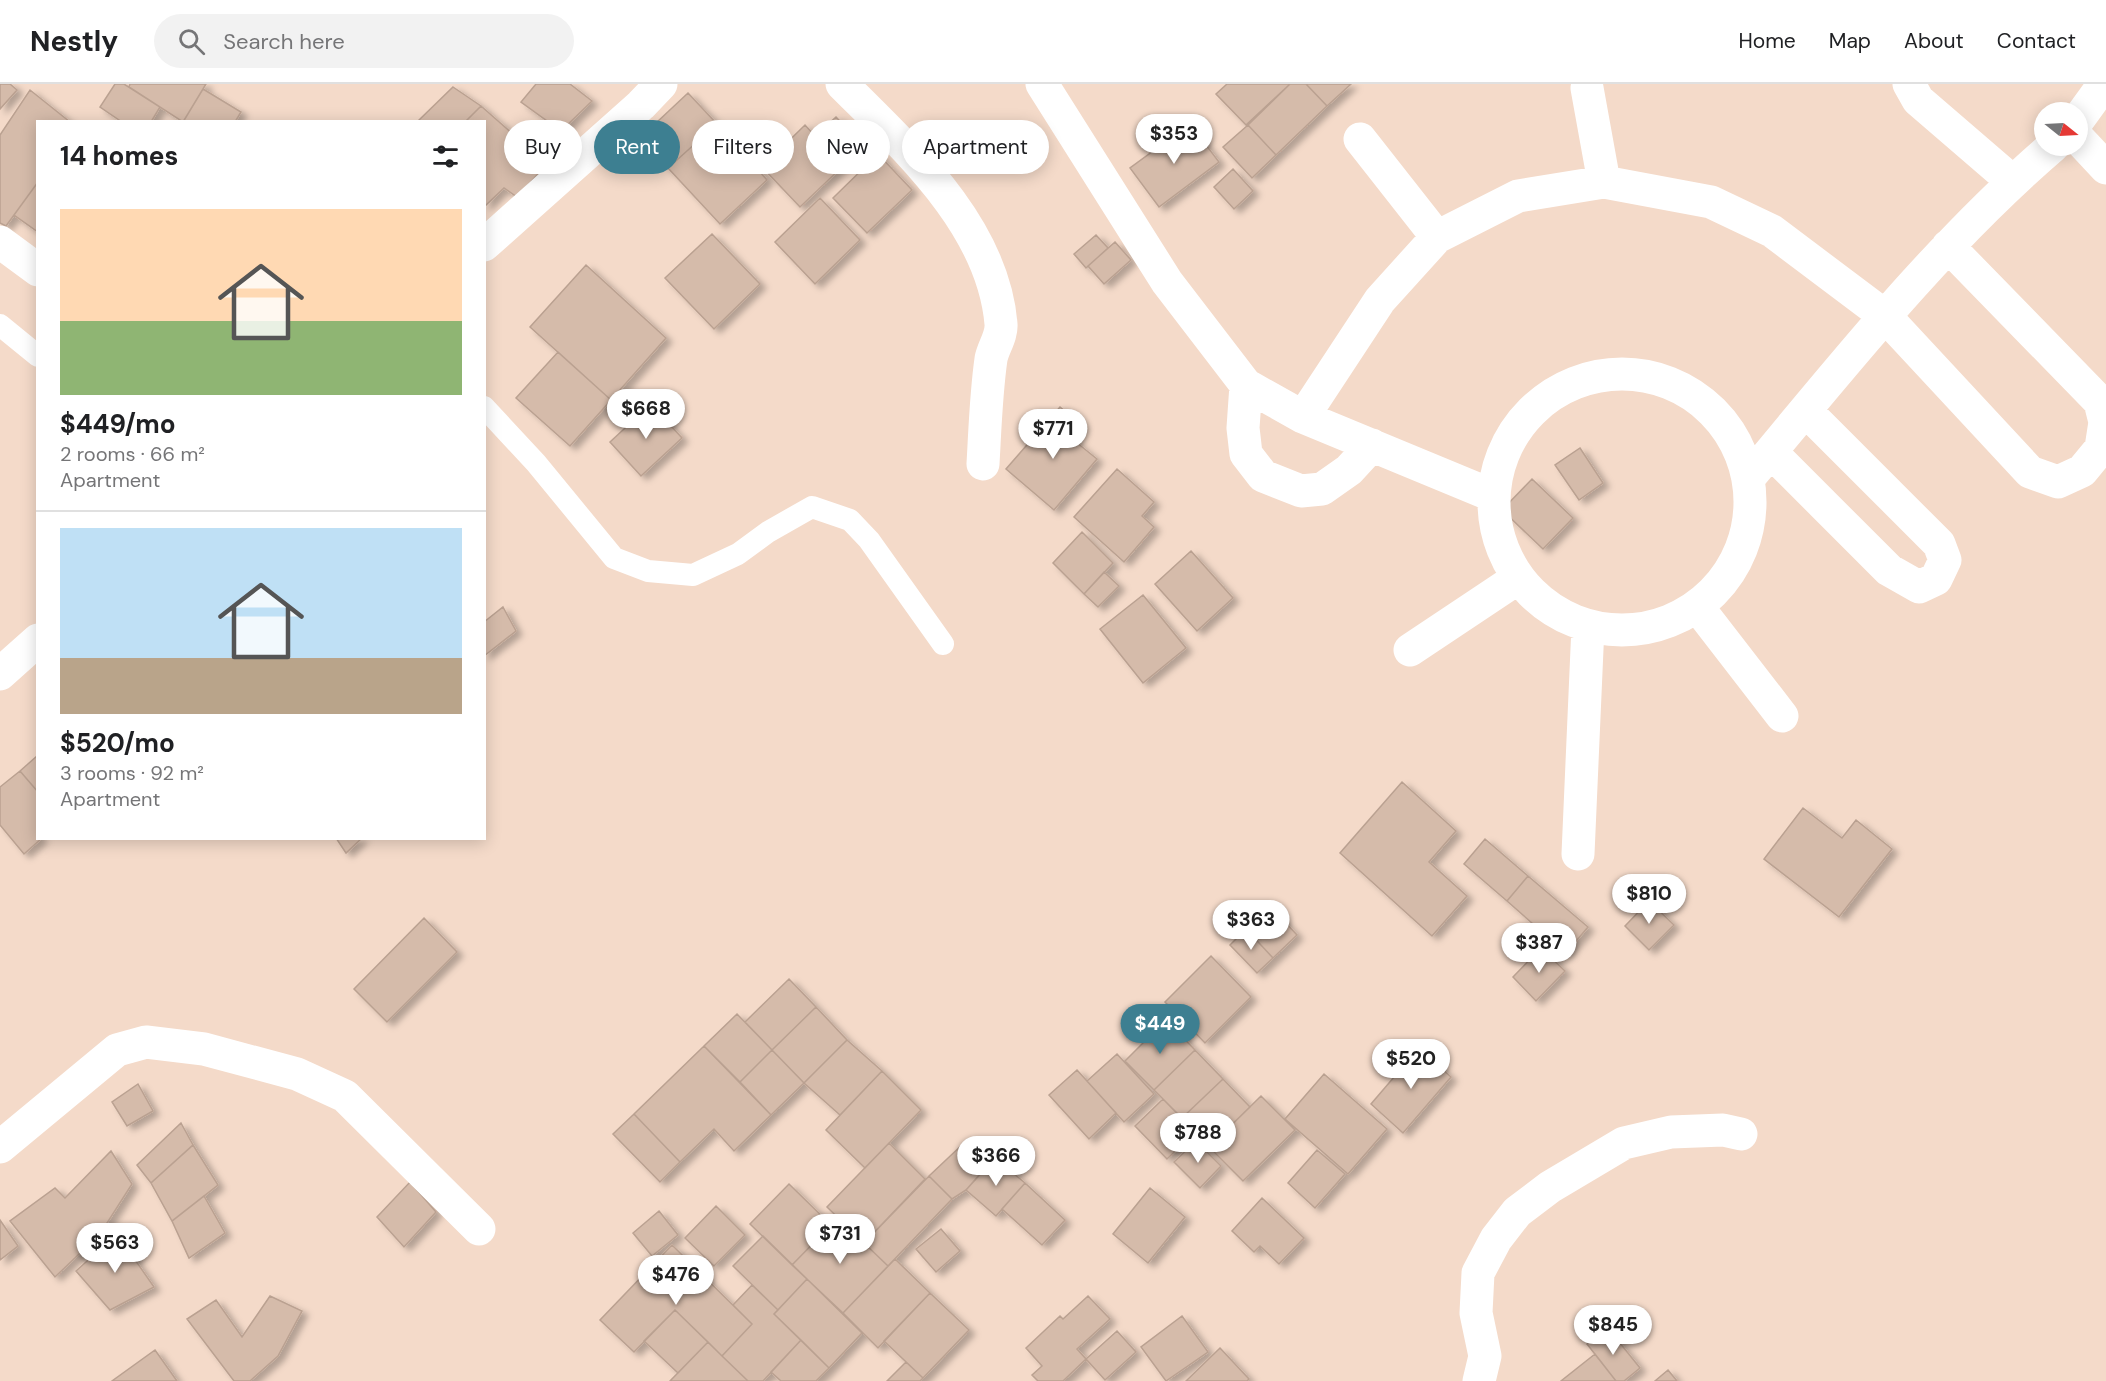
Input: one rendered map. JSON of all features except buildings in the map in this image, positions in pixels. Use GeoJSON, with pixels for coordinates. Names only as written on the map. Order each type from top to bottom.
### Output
{"type":"FeatureCollection","features":[{"type":"Feature","properties":{"kind":"street"},"geometry":{"type":"LineString","coordinates":[[486,243],[641,105],[661,84]]}},
{"type":"Feature","properties":{"kind":"street"},"geometry":{"type":"LineString","coordinates":[[842,84],[912,154],[957,211],[993,281],[1001,327],[991,356],[985,412],[983,464]]}},
{"type":"Feature","properties":{"kind":"street"},"geometry":{"type":"LineString","coordinates":[[1042,84],[1167,282],[1246,385],[1303,417],[1494,496]]}},
{"type":"Feature","properties":{"kind":"street"},"geometry":{"type":"LineString","coordinates":[[1909,84],[1918,100],[2012,181]]}},
{"type":"Feature","properties":{"kind":"street"},"geometry":{"type":"LineString","coordinates":[[2088,106],[2104,84]]}},
{"type":"Feature","properties":{"kind":"street"},"geometry":{"type":"LineString","coordinates":[[1587,88],[1604,182]]}},
{"type":"Feature","properties":{"kind":"street"},"geometry":{"type":"LineString","coordinates":[[1360,139],[1437,237]]}},
{"type":"Feature","properties":{"kind":"street"},"geometry":{"type":"LineString","coordinates":[[2088,149],[2106,168]]}},
{"type":"Feature","properties":{"kind":"street"},"geometry":{"type":"LineString","coordinates":[[1748,479],[1885,316],[1948,246],[2012,181],[2041,156]]}},
{"type":"Feature","properties":{"kind":"street"},"geometry":{"type":"LineString","coordinates":[[1303,417],[1380,300],[1437,237],[1518,196],[1604,182],[1711,202],[1772,231],[1885,316],[2030,472],[2058,482],[2082,471],[2101,448],[2105,422],[2100,402],[1948,246]]}},
{"type":"Feature","properties":{"kind":"street"},"geometry":{"type":"LineString","coordinates":[[0,242],[36,269]]}},
{"type":"Feature","properties":{"kind":"street"},"geometry":{"type":"LineString","coordinates":[[1628,374],[1657,378],[1683,389],[1707,405],[1726,426],[1740,452],[1748,479],[1750,508],[1745,537],[1735,563],[1719,587],[1697,606],[1672,621],[1645,629],[1616,631],[1588,626],[1561,616],[1538,599],[1518,578],[1504,553],[1496,525],[1494,496],[1499,468],[1510,441],[1526,418],[1547,398],[1572,384],[1599,376],[1628,374]]}},
{"type":"Feature","properties":{"kind":"street"},"geometry":{"type":"LineString","coordinates":[[1246,385],[1243,428],[1246,454],[1263,476],[1301,491],[1322,489],[1349,470],[1372,444]]}},
{"type":"Feature","properties":{"kind":"street"},"geometry":{"type":"LineString","coordinates":[[1771,452],[1889,570],[1919,587],[1936,579],[1945,560],[1939,544],[1806,411]]}},
{"type":"Feature","properties":{"kind":"street"},"geometry":{"type":"LineString","coordinates":[[1410,651],[1518,578]]}},
{"type":"Feature","properties":{"kind":"street"},"geometry":{"type":"LineString","coordinates":[[1697,606],[1782,716]]}},
{"type":"Feature","properties":{"kind":"street"},"geometry":{"type":"LineString","coordinates":[[1578,854],[1588,626]]}},
{"type":"Feature","properties":{"kind":"street"},"geometry":{"type":"LineString","coordinates":[[0,674],[36,642]]}},
{"type":"Feature","properties":{"kind":"street"},"geometry":{"type":"LineString","coordinates":[[0,1147],[117,1050],[146,1042],[204,1049],[297,1074],[345,1096],[479,1229]]}},
{"type":"Feature","properties":{"kind":"street"},"geometry":{"type":"LineString","coordinates":[[1479,1381],[1485,1356],[1476,1313],[1478,1273],[1496,1239],[1518,1212],[1550,1187],[1624,1143],[1671,1132],[1723,1130],[1741,1134]]}},
{"type":"Feature","properties":{"kind":"lane"},"geometry":{"type":"LineString","coordinates":[[0,325],[36,355]]}},
{"type":"Feature","properties":{"kind":"lane"},"geometry":{"type":"LineString","coordinates":[[486,409],[536,463],[614,558],[648,571],[693,575],[738,554],[768,532],[812,507],[850,520],[869,540],[944,644]]}}]}
